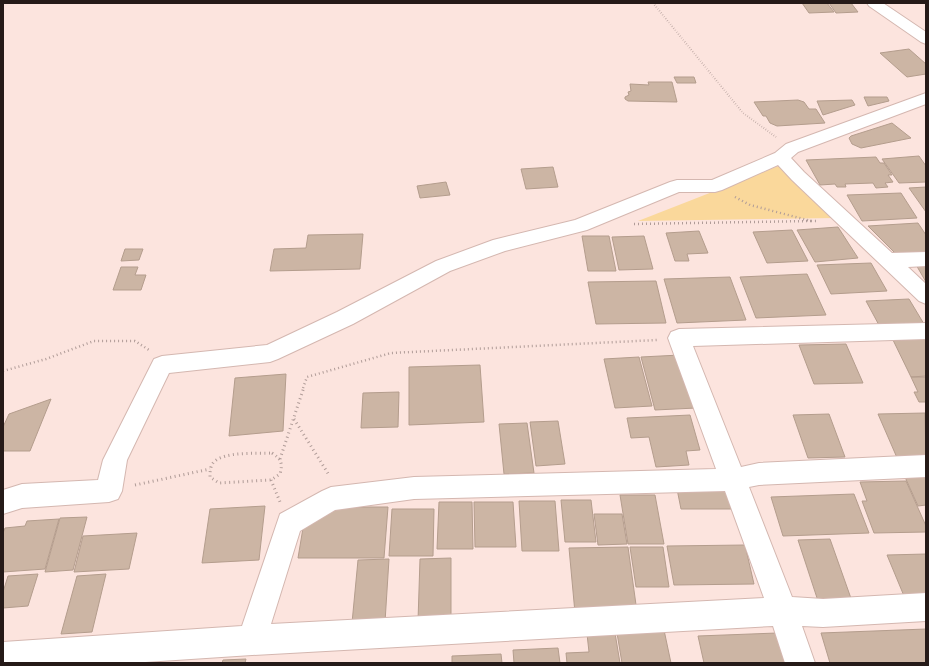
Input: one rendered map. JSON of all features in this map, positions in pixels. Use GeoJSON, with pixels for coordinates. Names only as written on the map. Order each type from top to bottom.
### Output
{"type":"FeatureCollection","features":[{"type":"Feature","properties":{"kind":"street"},"geometry":{"type":"LineString","coordinates":[[874,3],[926,39]]}},
{"type":"Feature","properties":{"kind":"street"},"geometry":{"type":"LineString","coordinates":[[3,502],[22,496],[109,491],[115,460],[162,366],[270,353],[345,318],[443,266],[500,245],[580,225],[677,186],[715,186],[787,152],[926,98]]}},
{"type":"Feature","properties":{"kind":"street"},"geometry":{"type":"LineString","coordinates":[[787,152],[798,176],[926,296]]}},
{"type":"Feature","properties":{"kind":"street"},"geometry":{"type":"LineString","coordinates":[[888,260],[926,259]]}},
{"type":"Feature","properties":{"kind":"street"},"geometry":{"type":"LineString","coordinates":[[800,663],[783,611],[732,480],[680,338],[926,331]]}},
{"type":"Feature","properties":{"kind":"street"},"geometry":{"type":"LineString","coordinates":[[252,640],[289,523],[331,499],[414,488],[732,480],[759,474],[926,466]]}},
{"type":"Feature","properties":{"kind":"street"},"geometry":{"type":"LineString","coordinates":[[3,657],[252,640],[783,611],[823,612],[926,607]]}},
{"type":"Feature","properties":{"kind":"path"},"geometry":{"type":"LineString","coordinates":[[653,3],[743,113],[787,152]]}},
{"type":"Feature","properties":{"kind":"path"},"geometry":{"type":"LineString","coordinates":[[715,186],[750,205],[811,221]]}},
{"type":"Feature","properties":{"kind":"path"},"geometry":{"type":"LineString","coordinates":[[628,224],[811,221],[847,222]]}},
{"type":"Feature","properties":{"kind":"path"},"geometry":{"type":"LineString","coordinates":[[280,459],[272,453],[225,456],[214,462],[210,469],[210,477],[219,483],[271,480],[280,474],[282,466],[280,459],[307,378],[391,353],[680,338]]}},
{"type":"Feature","properties":{"kind":"path"},"geometry":{"type":"LineString","coordinates":[[3,371],[46,359],[94,341],[135,342],[154,353],[162,366]]}},
{"type":"Feature","properties":{"kind":"path"},"geometry":{"type":"LineString","coordinates":[[294,419],[328,473],[354,496]]}},
{"type":"Feature","properties":{"kind":"path"},"geometry":{"type":"LineString","coordinates":[[109,491],[210,469]]}},
{"type":"Feature","properties":{"kind":"shaded area"},"geometry":{"type":"Polygon","coordinates":[[[781,165],[835,218],[638,221],[781,165]]]}},
{"type":"Feature","properties":{"kind":"building"},"geometry":{"type":"Polygon","coordinates":[[[802,3],[827,3],[834,12],[809,13],[802,3]]]}},
{"type":"Feature","properties":{"kind":"building"},"geometry":{"type":"Polygon","coordinates":[[[829,3],[851,3],[858,12],[836,13],[829,3]]]}},
{"type":"Feature","properties":{"kind":"building"},"geometry":{"type":"Polygon","coordinates":[[[909,49],[926,64],[926,74],[907,77],[880,53],[909,49]]]}},
{"type":"Feature","properties":{"kind":"building"},"geometry":{"type":"Polygon","coordinates":[[[674,77],[694,77],[696,83],[677,83],[674,77]]]}},
{"type":"Feature","properties":{"kind":"building"},"geometry":{"type":"Polygon","coordinates":[[[648,82],[672,82],[677,102],[628,101],[625,99],[625,97],[629,95],[628,92],[631,91],[630,84],[649,85],[648,82]]]}},
{"type":"Feature","properties":{"kind":"building"},"geometry":{"type":"Polygon","coordinates":[[[864,97],[887,97],[889,101],[868,106],[864,97]]]}},
{"type":"Feature","properties":{"kind":"building"},"geometry":{"type":"Polygon","coordinates":[[[798,100],[804,102],[809,109],[816,109],[825,123],[777,126],[770,123],[766,116],[763,116],[754,102],[798,100]]]}},
{"type":"Feature","properties":{"kind":"building"},"geometry":{"type":"Polygon","coordinates":[[[852,100],[855,105],[823,115],[817,101],[852,100]]]}},
{"type":"Feature","properties":{"kind":"building"},"geometry":{"type":"Polygon","coordinates":[[[892,123],[911,138],[861,148],[852,144],[849,138],[851,136],[892,123]]]}},
{"type":"Feature","properties":{"kind":"building"},"geometry":{"type":"Polygon","coordinates":[[[919,156],[926,166],[926,182],[899,183],[882,159],[919,156]]]}},
{"type":"Feature","properties":{"kind":"building"},"geometry":{"type":"Polygon","coordinates":[[[876,157],[880,163],[884,163],[892,175],[888,175],[893,182],[885,183],[888,187],[876,188],[873,183],[845,184],[846,187],[837,187],[835,184],[820,185],[806,160],[876,157]]]}},
{"type":"Feature","properties":{"kind":"building"},"geometry":{"type":"Polygon","coordinates":[[[553,167],[558,187],[526,189],[521,169],[553,167]]]}},
{"type":"Feature","properties":{"kind":"building"},"geometry":{"type":"Polygon","coordinates":[[[446,182],[450,195],[420,198],[417,186],[446,182]]]}},
{"type":"Feature","properties":{"kind":"building"},"geometry":{"type":"Polygon","coordinates":[[[926,187],[926,212],[909,188],[926,187]]]}},
{"type":"Feature","properties":{"kind":"building"},"geometry":{"type":"Polygon","coordinates":[[[901,193],[917,218],[862,221],[847,195],[901,193]]]}},
{"type":"Feature","properties":{"kind":"building"},"geometry":{"type":"Polygon","coordinates":[[[918,223],[926,235],[926,256],[899,257],[868,226],[918,223]]]}},
{"type":"Feature","properties":{"kind":"building"},"geometry":{"type":"Polygon","coordinates":[[[838,227],[858,258],[815,262],[797,230],[838,227]]]}},
{"type":"Feature","properties":{"kind":"building"},"geometry":{"type":"Polygon","coordinates":[[[792,230],[808,261],[767,263],[753,232],[792,230]]]}},
{"type":"Feature","properties":{"kind":"building"},"geometry":{"type":"Polygon","coordinates":[[[699,231],[708,253],[687,254],[689,261],[675,261],[666,233],[699,231]]]}},
{"type":"Feature","properties":{"kind":"building"},"geometry":{"type":"Polygon","coordinates":[[[363,234],[360,269],[270,271],[274,249],[306,248],[308,235],[363,234]]]}},
{"type":"Feature","properties":{"kind":"building"},"geometry":{"type":"Polygon","coordinates":[[[582,236],[609,236],[616,271],[588,271],[582,236]]]}},
{"type":"Feature","properties":{"kind":"building"},"geometry":{"type":"Polygon","coordinates":[[[644,236],[653,269],[619,270],[612,237],[644,236]]]}},
{"type":"Feature","properties":{"kind":"building"},"geometry":{"type":"Polygon","coordinates":[[[125,249],[143,249],[139,260],[121,261],[125,249]]]}},
{"type":"Feature","properties":{"kind":"building"},"geometry":{"type":"Polygon","coordinates":[[[871,263],[887,291],[831,294],[817,265],[871,263]]]}},
{"type":"Feature","properties":{"kind":"building"},"geometry":{"type":"Polygon","coordinates":[[[915,263],[926,263],[926,282],[915,263]]]}},
{"type":"Feature","properties":{"kind":"building"},"geometry":{"type":"Polygon","coordinates":[[[121,267],[138,267],[135,275],[146,275],[141,290],[113,290],[121,267]]]}},
{"type":"Feature","properties":{"kind":"building"},"geometry":{"type":"Polygon","coordinates":[[[807,274],[826,315],[756,318],[740,277],[807,274]]]}},
{"type":"Feature","properties":{"kind":"building"},"geometry":{"type":"Polygon","coordinates":[[[730,277],[746,320],[677,323],[664,279],[730,277]]]}},
{"type":"Feature","properties":{"kind":"building"},"geometry":{"type":"Polygon","coordinates":[[[656,281],[666,323],[596,324],[588,282],[656,281]]]}},
{"type":"Feature","properties":{"kind":"building"},"geometry":{"type":"Polygon","coordinates":[[[909,299],[924,324],[880,327],[866,301],[909,299]]]}},
{"type":"Feature","properties":{"kind":"building"},"geometry":{"type":"Polygon","coordinates":[[[926,339],[926,376],[911,377],[893,340],[926,339]]]}},
{"type":"Feature","properties":{"kind":"building"},"geometry":{"type":"Polygon","coordinates":[[[846,344],[863,383],[814,384],[799,345],[846,344]]]}},
{"type":"Feature","properties":{"kind":"building"},"geometry":{"type":"Polygon","coordinates":[[[680,355],[696,408],[655,410],[641,357],[680,355]]]}},
{"type":"Feature","properties":{"kind":"building"},"geometry":{"type":"Polygon","coordinates":[[[639,357],[652,406],[615,408],[604,359],[639,357]]]}},
{"type":"Feature","properties":{"kind":"building"},"geometry":{"type":"Polygon","coordinates":[[[480,365],[484,422],[409,425],[409,367],[480,365]]]}},
{"type":"Feature","properties":{"kind":"building"},"geometry":{"type":"Polygon","coordinates":[[[286,374],[283,431],[229,436],[235,378],[286,374]]]}},
{"type":"Feature","properties":{"kind":"building"},"geometry":{"type":"Polygon","coordinates":[[[911,377],[926,377],[926,402],[919,402],[914,392],[918,392],[911,377]]]}},
{"type":"Feature","properties":{"kind":"building"},"geometry":{"type":"Polygon","coordinates":[[[399,392],[398,427],[361,428],[363,393],[399,392]]]}},
{"type":"Feature","properties":{"kind":"building"},"geometry":{"type":"Polygon","coordinates":[[[51,399],[30,451],[3,451],[3,427],[9,414],[51,399]]]}},
{"type":"Feature","properties":{"kind":"building"},"geometry":{"type":"Polygon","coordinates":[[[925,413],[926,460],[898,460],[878,414],[925,413]]]}},
{"type":"Feature","properties":{"kind":"building"},"geometry":{"type":"Polygon","coordinates":[[[829,414],[845,457],[808,458],[793,415],[829,414]]]}},
{"type":"Feature","properties":{"kind":"building"},"geometry":{"type":"Polygon","coordinates":[[[690,415],[700,450],[686,451],[689,465],[656,467],[649,437],[631,438],[627,418],[690,415]]]}},
{"type":"Feature","properties":{"kind":"building"},"geometry":{"type":"Polygon","coordinates":[[[558,421],[565,464],[536,466],[530,422],[558,421]]]}},
{"type":"Feature","properties":{"kind":"building"},"geometry":{"type":"Polygon","coordinates":[[[527,423],[534,473],[504,474],[499,424],[527,423]]]}},
{"type":"Feature","properties":{"kind":"building"},"geometry":{"type":"Polygon","coordinates":[[[926,476],[926,505],[918,506],[905,477],[926,476]]]}},
{"type":"Feature","properties":{"kind":"building"},"geometry":{"type":"Polygon","coordinates":[[[906,481],[926,526],[926,532],[874,533],[862,501],[867,501],[860,482],[906,481]]]}},
{"type":"Feature","properties":{"kind":"building"},"geometry":{"type":"Polygon","coordinates":[[[677,489],[726,489],[731,509],[681,509],[677,489]]]}},
{"type":"Feature","properties":{"kind":"building"},"geometry":{"type":"Polygon","coordinates":[[[854,494],[869,533],[783,536],[771,497],[854,494]]]}},
{"type":"Feature","properties":{"kind":"building"},"geometry":{"type":"Polygon","coordinates":[[[620,495],[655,495],[664,544],[628,544],[620,495]]]}},
{"type":"Feature","properties":{"kind":"building"},"geometry":{"type":"Polygon","coordinates":[[[561,500],[591,500],[596,542],[565,542],[561,500]]]}},
{"type":"Feature","properties":{"kind":"building"},"geometry":{"type":"Polygon","coordinates":[[[519,501],[555,501],[559,551],[522,551],[519,501]]]}},
{"type":"Feature","properties":{"kind":"building"},"geometry":{"type":"Polygon","coordinates":[[[439,502],[472,502],[473,549],[437,549],[439,502]]]}},
{"type":"Feature","properties":{"kind":"building"},"geometry":{"type":"Polygon","coordinates":[[[474,502],[513,502],[516,547],[475,547],[474,502]]]}},
{"type":"Feature","properties":{"kind":"building"},"geometry":{"type":"Polygon","coordinates":[[[265,506],[259,560],[202,563],[210,509],[265,506]]]}},
{"type":"Feature","properties":{"kind":"building"},"geometry":{"type":"Polygon","coordinates":[[[336,507],[388,507],[384,558],[298,558],[303,528],[336,507]]]}},
{"type":"Feature","properties":{"kind":"building"},"geometry":{"type":"Polygon","coordinates":[[[392,509],[434,509],[433,556],[389,556],[392,509]]]}},
{"type":"Feature","properties":{"kind":"building"},"geometry":{"type":"Polygon","coordinates":[[[594,514],[622,514],[627,544],[598,545],[594,514]]]}},
{"type":"Feature","properties":{"kind":"building"},"geometry":{"type":"Polygon","coordinates":[[[87,517],[73,570],[45,572],[60,518],[87,517]]]}},
{"type":"Feature","properties":{"kind":"building"},"geometry":{"type":"Polygon","coordinates":[[[59,519],[45,569],[3,572],[3,533],[5,528],[25,526],[27,521],[59,519]]]}},
{"type":"Feature","properties":{"kind":"building"},"geometry":{"type":"Polygon","coordinates":[[[137,533],[129,569],[74,572],[83,536],[137,533]]]}},
{"type":"Feature","properties":{"kind":"building"},"geometry":{"type":"Polygon","coordinates":[[[830,539],[853,604],[819,604],[798,540],[830,539]]]}},
{"type":"Feature","properties":{"kind":"building"},"geometry":{"type":"Polygon","coordinates":[[[745,545],[754,584],[674,585],[667,546],[745,545]]]}},
{"type":"Feature","properties":{"kind":"building"},"geometry":{"type":"Polygon","coordinates":[[[628,547],[637,612],[575,613],[569,548],[628,547]]]}},
{"type":"Feature","properties":{"kind":"building"},"geometry":{"type":"Polygon","coordinates":[[[630,547],[663,547],[669,587],[636,587],[630,547]]]}},
{"type":"Feature","properties":{"kind":"building"},"geometry":{"type":"Polygon","coordinates":[[[926,554],[926,595],[904,596],[887,555],[926,554]]]}},
{"type":"Feature","properties":{"kind":"building"},"geometry":{"type":"Polygon","coordinates":[[[451,558],[451,621],[418,621],[420,559],[451,558]]]}},
{"type":"Feature","properties":{"kind":"building"},"geometry":{"type":"Polygon","coordinates":[[[389,559],[385,622],[352,623],[358,560],[389,559]]]}},
{"type":"Feature","properties":{"kind":"building"},"geometry":{"type":"Polygon","coordinates":[[[38,574],[28,606],[3,608],[3,592],[8,576],[38,574]]]}},
{"type":"Feature","properties":{"kind":"building"},"geometry":{"type":"Polygon","coordinates":[[[106,574],[92,632],[61,634],[77,576],[106,574]]]}},
{"type":"Feature","properties":{"kind":"building"},"geometry":{"type":"Polygon","coordinates":[[[926,629],[926,663],[830,663],[821,633],[926,629]]]}},
{"type":"Feature","properties":{"kind":"building"},"geometry":{"type":"Polygon","coordinates":[[[664,630],[671,663],[622,663],[617,633],[664,630]]]}},
{"type":"Feature","properties":{"kind":"building"},"geometry":{"type":"Polygon","coordinates":[[[615,633],[620,663],[567,663],[566,653],[589,652],[587,634],[615,633]]]}},
{"type":"Feature","properties":{"kind":"building"},"geometry":{"type":"Polygon","coordinates":[[[777,633],[786,663],[704,663],[698,636],[777,633]]]}},
{"type":"Feature","properties":{"kind":"building"},"geometry":{"type":"Polygon","coordinates":[[[558,648],[560,663],[514,663],[513,650],[558,648]]]}},
{"type":"Feature","properties":{"kind":"building"},"geometry":{"type":"Polygon","coordinates":[[[501,654],[502,663],[452,663],[452,656],[501,654]]]}},
{"type":"Feature","properties":{"kind":"building"},"geometry":{"type":"Polygon","coordinates":[[[246,659],[245,663],[222,663],[223,660],[246,659]]]}}]}
